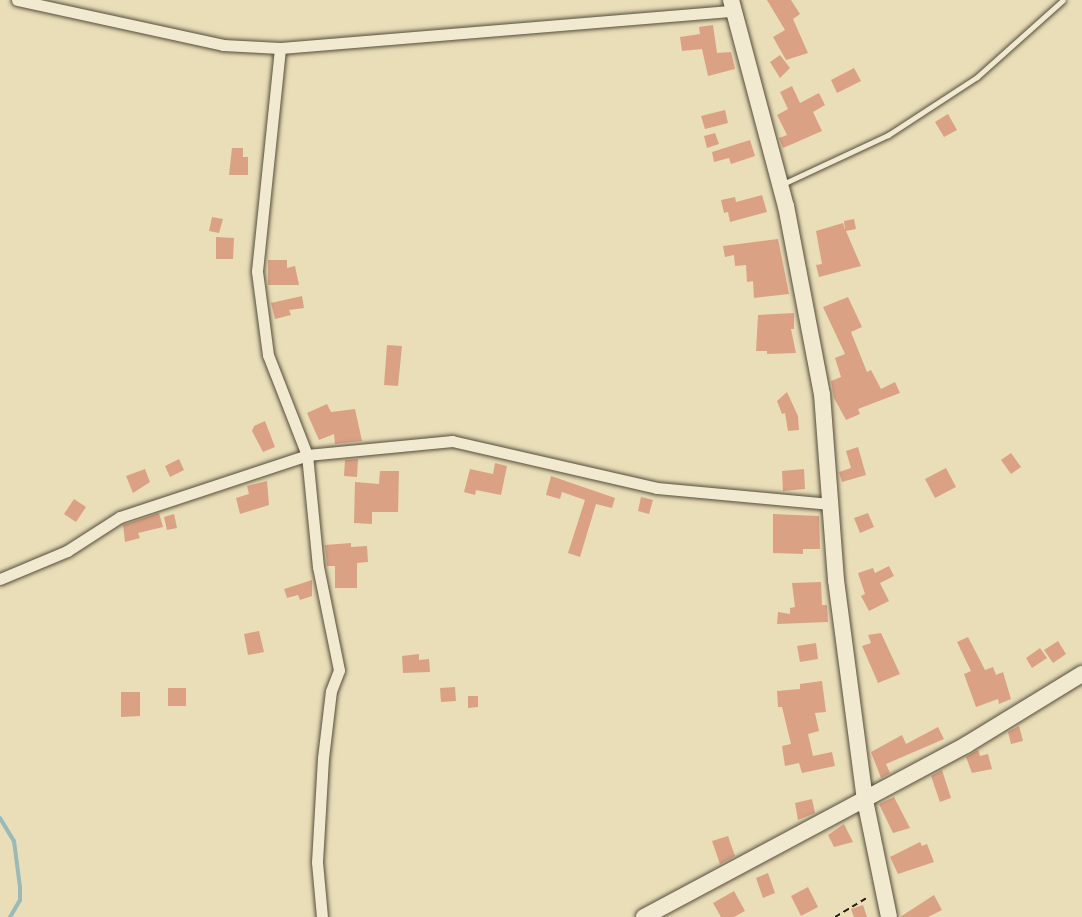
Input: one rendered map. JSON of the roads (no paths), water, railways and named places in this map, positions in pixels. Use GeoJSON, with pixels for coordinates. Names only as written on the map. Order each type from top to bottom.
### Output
{"type":"FeatureCollection","features":[{"type":"Feature","properties":{"kind":"street"},"geometry":{"type":"LineString","coordinates":[[17,0],[223,45],[280,48],[732,6],[780,185],[822,394],[836,580],[865,800],[889,917]]}},
{"type":"Feature","properties":{"kind":"street"},"geometry":{"type":"LineString","coordinates":[[280,48],[257,271],[268,355],[307,455],[318,567],[339,670],[331,691],[322,773],[317,862],[322,917]]}},
{"type":"Feature","properties":{"kind":"street"},"geometry":{"type":"LineString","coordinates":[[0,579],[67,551],[120,517],[307,455],[452,441],[657,488],[830,504]]}},
{"type":"Feature","properties":{"kind":"street"},"geometry":{"type":"LineString","coordinates":[[644,917],[966,745],[1082,674]]}},
{"type":"Feature","properties":{"kind":"lane"},"geometry":{"type":"LineString","coordinates":[[780,185],[888,135],[977,77],[1063,0]]}},
{"type":"Feature","properties":{"kind":"waterway"},"geometry":{"type":"LineString","coordinates":[[0,818],[14,841],[20,887],[20,900],[10,917]]}}]}
